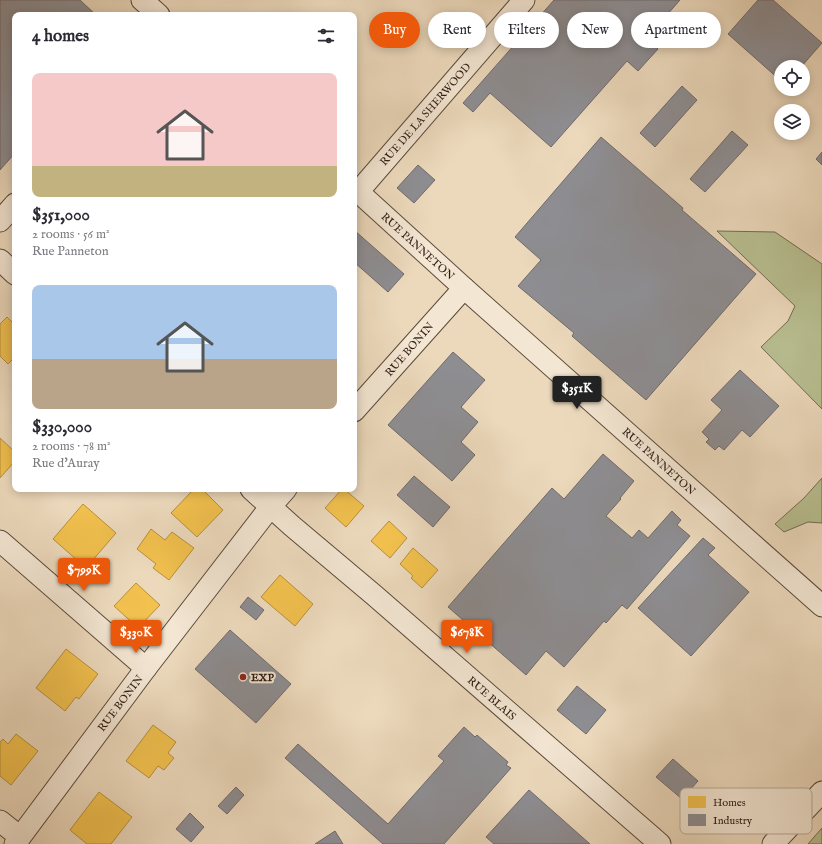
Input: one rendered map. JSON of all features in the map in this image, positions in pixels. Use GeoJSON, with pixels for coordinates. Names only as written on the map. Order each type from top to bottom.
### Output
{"type":"FeatureCollection","features":[{"type":"Feature","properties":{"kind":"street"},"geometry":{"type":"LineString","coordinates":[[142,0],[155,12]]}},
{"type":"Feature","properties":{"kind":"street","name":"RUE DE LA SHERWOOD"},"geometry":{"type":"LineString","coordinates":[[357,189],[524,0]]}},
{"type":"Feature","properties":{"kind":"street","name":"RUE PANNETON"},"geometry":{"type":"LineString","coordinates":[[357,191],[822,606]]}},
{"type":"Feature","properties":{"kind":"street"},"geometry":{"type":"LineString","coordinates":[[0,221],[12,207]]}},
{"type":"Feature","properties":{"kind":"street"},"geometry":{"type":"LineString","coordinates":[[0,260],[12,271]]}},
{"type":"Feature","properties":{"kind":"street","name":"RUE BONIN"},"geometry":{"type":"LineString","coordinates":[[357,408],[464,288]]}},
{"type":"Feature","properties":{"kind":"street","name":"RUE BLAIS"},"geometry":{"type":"LineString","coordinates":[[255,492],[660,844]]}},
{"type":"Feature","properties":{"kind":"street","name":"RUE BONIN"},"geometry":{"type":"LineString","coordinates":[[18,841],[146,668],[283,492]]}},
{"type":"Feature","properties":{"kind":"street"},"geometry":{"type":"LineString","coordinates":[[0,540],[146,668]]}},
{"type":"Feature","properties":{"kind":"street"},"geometry":{"type":"LineString","coordinates":[[812,803],[822,792]]}},
{"type":"Feature","properties":{"kind":"street"},"geometry":{"type":"LineString","coordinates":[[0,820],[18,841]]}},
{"type":"Feature","properties":{"kind":"street"},"geometry":{"type":"LineString","coordinates":[[773,844],[782,834]]}},
{"type":"Feature","properties":{"kind":"green space"},"geometry":{"type":"Polygon","coordinates":[[[717,231],[775,232],[822,264],[822,409],[761,347],[788,321],[795,306],[717,231]]]}},
{"type":"Feature","properties":{"kind":"green space"},"geometry":{"type":"Polygon","coordinates":[[[822,478],[822,523],[808,522],[784,532],[775,524],[804,498],[822,478]]]}},
{"type":"Feature","properties":{"kind":"green space"},"geometry":{"type":"Polygon","coordinates":[[[822,828],[822,844],[808,844],[822,828]]]}},
{"type":"Feature","properties":{"kind":"building: Homes"},"geometry":{"type":"Polygon","coordinates":[[[7,317],[12,322],[12,360],[8,364],[0,356],[0,324],[7,317]]]}},
{"type":"Feature","properties":{"kind":"building: Homes"},"geometry":{"type":"Polygon","coordinates":[[[0,438],[12,449],[12,464],[0,478],[0,438]]]}},
{"type":"Feature","properties":{"kind":"building: Homes"},"geometry":{"type":"Polygon","coordinates":[[[191,492],[205,492],[223,510],[197,537],[171,513],[191,492]]]}},
{"type":"Feature","properties":{"kind":"building: Homes"},"geometry":{"type":"Polygon","coordinates":[[[339,492],[348,492],[364,506],[346,527],[325,508],[339,492]]]}},
{"type":"Feature","properties":{"kind":"building: Homes"},"geometry":{"type":"Polygon","coordinates":[[[83,504],[116,533],[86,568],[53,539],[83,504]]]}},
{"type":"Feature","properties":{"kind":"building: Homes"},"geometry":{"type":"Polygon","coordinates":[[[389,521],[407,538],[390,558],[371,541],[389,521]]]}},
{"type":"Feature","properties":{"kind":"building: Homes"},"geometry":{"type":"Polygon","coordinates":[[[151,529],[165,540],[172,532],[194,548],[169,580],[153,568],[156,564],[137,549],[151,529]]]}},
{"type":"Feature","properties":{"kind":"building: Homes"},"geometry":{"type":"Polygon","coordinates":[[[413,548],[438,570],[422,588],[411,578],[413,576],[400,564],[413,548]]]}},
{"type":"Feature","properties":{"kind":"building: Homes"},"geometry":{"type":"Polygon","coordinates":[[[280,575],[313,604],[295,626],[261,597],[280,575]]]}},
{"type":"Feature","properties":{"kind":"building: Homes"},"geometry":{"type":"Polygon","coordinates":[[[136,583],[160,605],[138,628],[114,606],[136,583]]]}},
{"type":"Feature","properties":{"kind":"building: Homes"},"geometry":{"type":"Polygon","coordinates":[[[66,649],[98,674],[79,699],[76,697],[65,711],[36,688],[66,649]]]}},
{"type":"Feature","properties":{"kind":"building: Homes"},"geometry":{"type":"Polygon","coordinates":[[[153,725],[176,742],[168,753],[174,758],[164,770],[158,766],[149,778],[126,761],[153,725]]]}},
{"type":"Feature","properties":{"kind":"building: Homes"},"geometry":{"type":"Polygon","coordinates":[[[16,734],[38,751],[11,785],[0,776],[0,742],[3,739],[8,744],[16,734]]]}},
{"type":"Feature","properties":{"kind":"building: Homes"},"geometry":{"type":"Polygon","coordinates":[[[99,792],[132,817],[111,844],[87,844],[70,830],[99,792]]]}},
{"type":"Feature","properties":{"kind":"building: Industry"},"geometry":{"type":"Polygon","coordinates":[[[0,0],[80,0],[93,12],[12,12],[12,156],[0,170],[0,0]]]}},
{"type":"Feature","properties":{"kind":"building: Industry"},"geometry":{"type":"Polygon","coordinates":[[[554,0],[680,0],[670,12],[631,12],[631,48],[658,49],[638,71],[627,61],[551,147],[490,93],[473,112],[463,103],[512,48],[559,48],[559,12],[543,12],[554,0]]]}},
{"type":"Feature","properties":{"kind":"building: Industry"},"geometry":{"type":"Polygon","coordinates":[[[758,0],[773,0],[822,43],[807,60],[774,60],[774,75],[728,34],[758,0]]]}},
{"type":"Feature","properties":{"kind":"building: Industry"},"geometry":{"type":"Polygon","coordinates":[[[682,86],[697,100],[655,147],[640,133],[682,86]]]}},
{"type":"Feature","properties":{"kind":"building: Industry"},"geometry":{"type":"Polygon","coordinates":[[[732,131],[748,145],[705,192],[690,179],[732,131]]]}},
{"type":"Feature","properties":{"kind":"building: Industry"},"geometry":{"type":"Polygon","coordinates":[[[601,137],[756,274],[646,400],[572,336],[574,333],[518,286],[541,260],[515,237],[601,137]]]}},
{"type":"Feature","properties":{"kind":"building: Industry"},"geometry":{"type":"Polygon","coordinates":[[[822,152],[822,165],[816,159],[822,152]]]}},
{"type":"Feature","properties":{"kind":"building: Industry"},"geometry":{"type":"Polygon","coordinates":[[[418,165],[435,180],[414,203],[397,188],[418,165]]]}},
{"type":"Feature","properties":{"kind":"building: Industry"},"geometry":{"type":"Polygon","coordinates":[[[357,233],[404,274],[388,292],[357,265],[357,233]]]}},
{"type":"Feature","properties":{"kind":"building: Industry"},"geometry":{"type":"Polygon","coordinates":[[[453,352],[485,380],[461,407],[478,422],[461,442],[475,455],[452,481],[388,425],[453,352]]]}},
{"type":"Feature","properties":{"kind":"building: Industry"},"geometry":{"type":"Polygon","coordinates":[[[740,370],[779,406],[750,437],[742,430],[724,450],[719,446],[715,450],[706,442],[709,439],[702,432],[722,410],[711,400],[740,370]]]}},
{"type":"Feature","properties":{"kind":"building: Industry"},"geometry":{"type":"Polygon","coordinates":[[[603,454],[634,481],[606,516],[632,538],[639,530],[648,538],[672,511],[681,520],[677,525],[690,536],[627,609],[622,605],[606,623],[604,621],[564,667],[546,651],[526,675],[448,607],[552,488],[564,499],[603,454]]]}},
{"type":"Feature","properties":{"kind":"building: Industry"},"geometry":{"type":"Polygon","coordinates":[[[414,476],[450,507],[433,527],[397,495],[414,476]]]}},
{"type":"Feature","properties":{"kind":"building: Industry"},"geometry":{"type":"Polygon","coordinates":[[[703,538],[715,548],[708,555],[749,592],[691,656],[638,608],[703,538]]]}},
{"type":"Feature","properties":{"kind":"building: Industry"},"geometry":{"type":"Polygon","coordinates":[[[248,597],[264,610],[256,620],[240,607],[248,597]]]}},
{"type":"Feature","properties":{"kind":"building: Industry","name":"EXP"},"geometry":{"type":"Polygon","coordinates":[[[230,630],[291,684],[256,723],[195,669],[230,630]]]}},
{"type":"Feature","properties":{"kind":"building: Industry"},"geometry":{"type":"Polygon","coordinates":[[[577,686],[606,710],[586,734],[557,710],[577,686]]]}},
{"type":"Feature","properties":{"kind":"building: Industry"},"geometry":{"type":"Polygon","coordinates":[[[464,727],[475,737],[477,735],[508,762],[506,765],[511,768],[444,844],[383,844],[285,758],[298,744],[388,824],[444,761],[438,756],[464,727]]]}},
{"type":"Feature","properties":{"kind":"building: Industry"},"geometry":{"type":"Polygon","coordinates":[[[673,759],[698,781],[692,788],[680,788],[680,797],[656,777],[673,759]]]}},
{"type":"Feature","properties":{"kind":"building: Industry"},"geometry":{"type":"Polygon","coordinates":[[[236,787],[244,795],[227,814],[218,806],[236,787]]]}},
{"type":"Feature","properties":{"kind":"building: Industry"},"geometry":{"type":"Polygon","coordinates":[[[529,790],[590,844],[494,844],[486,837],[529,790]]]}},
{"type":"Feature","properties":{"kind":"building: Industry"},"geometry":{"type":"Polygon","coordinates":[[[190,813],[204,827],[191,842],[176,829],[190,813]]]}},
{"type":"Feature","properties":{"kind":"building: Industry"},"geometry":{"type":"Polygon","coordinates":[[[335,831],[343,844],[315,844],[335,831]]]}},
{"type":"Feature","properties":{"kind":"place","name":"EXP"},"geometry":{"type":"Point","coordinates":[243,677]}}]}
